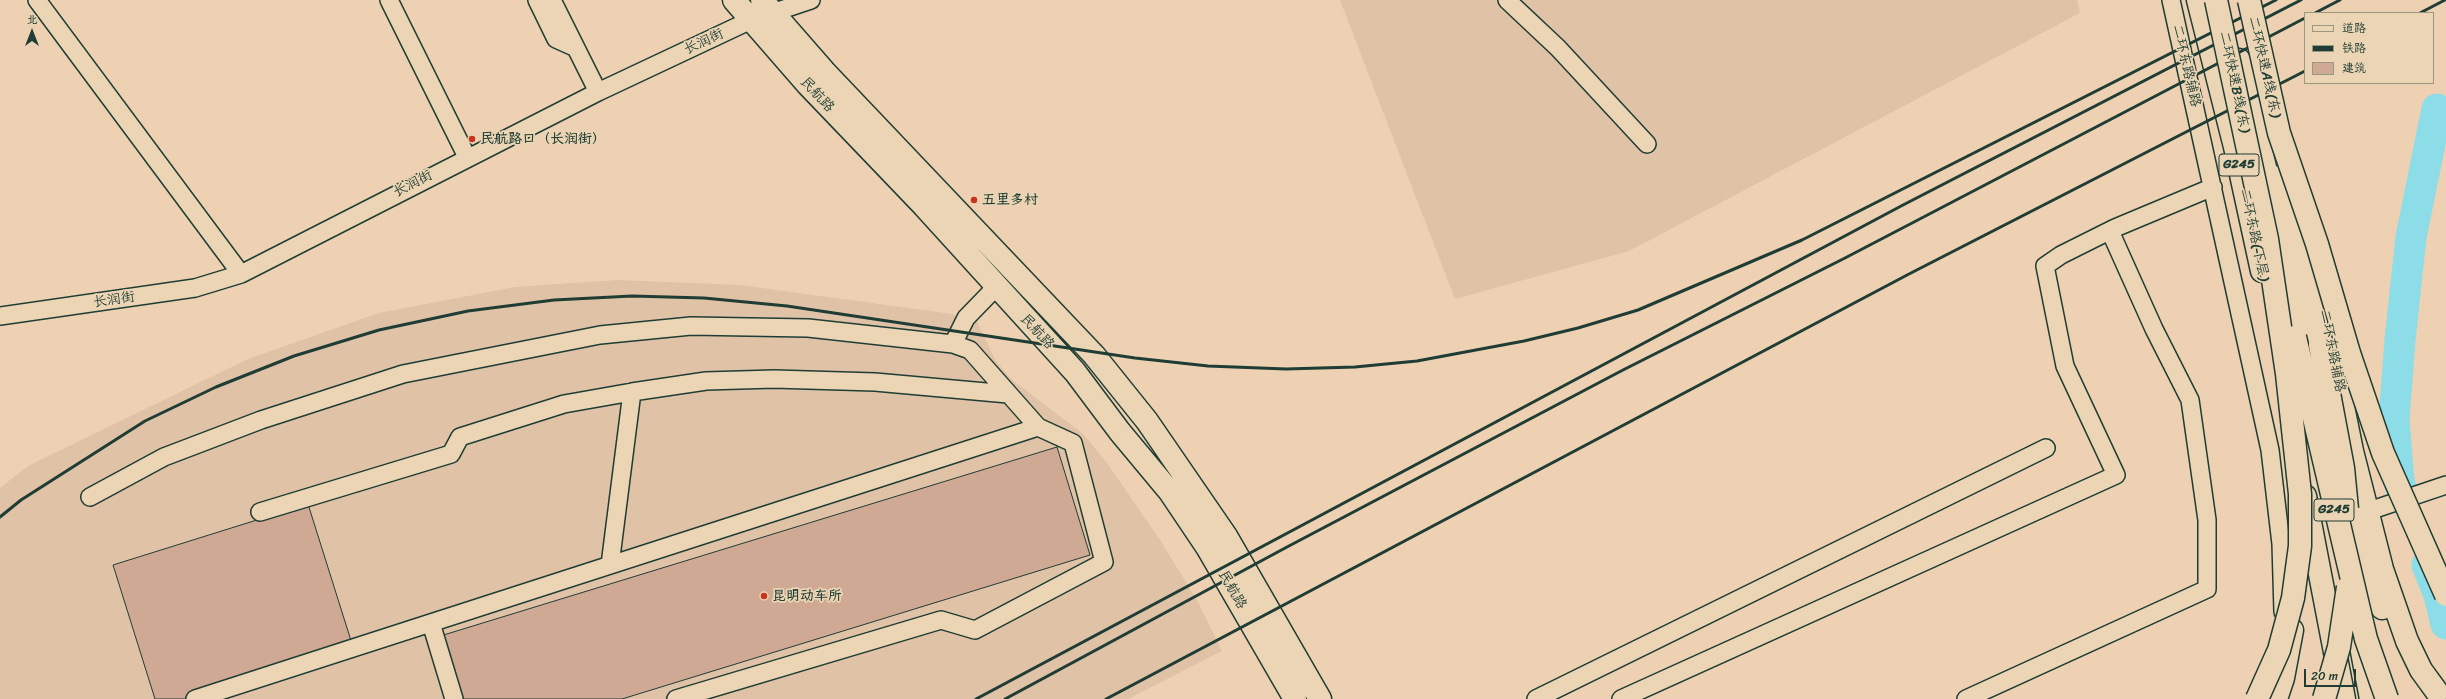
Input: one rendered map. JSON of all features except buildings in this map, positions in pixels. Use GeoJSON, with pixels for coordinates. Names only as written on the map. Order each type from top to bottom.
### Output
{"type":"FeatureCollection","features":[{"type":"Feature","properties":{"kind":"main road","name":"民航路"},"geometry":{"type":"LineString","coordinates":[[734,0],[808,86],[924,206],[996,287],[1075,372],[1120,432],[1170,492],[1207,547],[1294,699]]}},
{"type":"Feature","properties":{"kind":"main road","name":"二环东路(下层)"},"geometry":{"type":"LineString","coordinates":[[2198,0],[2250,209],[2273,332]]}},
{"type":"Feature","properties":{"kind":"main road","name":"二环快速B线(东)"},"geometry":{"type":"LineString","coordinates":[[2216,0],[2252,163]]}},
{"type":"Feature","properties":{"kind":"main road","name":"二环东路(下层)"},"geometry":{"type":"LineString","coordinates":[[2224,0],[2271,191],[2298,322]]}},
{"type":"Feature","properties":{"kind":"main road","name":"二环快速A线(东)"},"geometry":{"type":"LineString","coordinates":[[2249,0],[2279,134]]}},
{"type":"Feature","properties":{"kind":"main road","name":"二环东路辅路"},"geometry":{"type":"LineString","coordinates":[[2256,0],[2374,509],[2382,568],[2402,627],[2421,670],[2440,696]]}},
{"type":"Feature","properties":{"kind":"main road","name":"民航路"},"geometry":{"type":"LineString","coordinates":[[767,6],[1094,355],[1147,421],[1226,536],[1320,699]]}},
{"type":"Feature","properties":{"kind":"main road"},"geometry":{"type":"LineString","coordinates":[[2279,134],[2317,244],[2349,353],[2383,453],[2446,594]]}},
{"type":"Feature","properties":{"kind":"main road"},"geometry":{"type":"LineString","coordinates":[[2279,134],[2337,435],[2347,502],[2349,537],[2346,609],[2339,647],[2324,699]]}},
{"type":"Feature","properties":{"kind":"main road"},"geometry":{"type":"LineString","coordinates":[[2252,163],[2267,239],[2283,340],[2296,452],[2301,519],[2297,572],[2287,625],[2271,669],[2257,699]]}},
{"type":"Feature","properties":{"kind":"main road"},"geometry":{"type":"LineString","coordinates":[[2252,163],[2278,263],[2366,639],[2387,699]]}},
{"type":"Feature","properties":{"kind":"main road","name":"G245"},"geometry":{"type":"LineString","coordinates":[[2298,322],[2371,699]]}},
{"type":"Feature","properties":{"kind":"main road"},"geometry":{"type":"LineString","coordinates":[[2298,322],[2328,452],[2360,556],[2389,622],[2418,668],[2440,696]]}},
{"type":"Feature","properties":{"kind":"main road","name":"G245"},"geometry":{"type":"LineString","coordinates":[[2273,332],[2292,440],[2298,533],[2295,612],[2290,646],[2274,699]]}},
{"type":"Feature","properties":{"kind":"main road"},"geometry":{"type":"LineString","coordinates":[[2273,332],[2344,699]]}},
{"type":"Feature","properties":{"kind":"street"},"geometry":{"type":"LineString","coordinates":[[37,0],[240,274]]}},
{"type":"Feature","properties":{"kind":"street"},"geometry":{"type":"LineString","coordinates":[[389,0],[467,157]]}},
{"type":"Feature","properties":{"kind":"street"},"geometry":{"type":"LineString","coordinates":[[537,0],[556,39],[576,48]]}},
{"type":"Feature","properties":{"kind":"street"},"geometry":{"type":"LineString","coordinates":[[552,0],[598,92]]}},
{"type":"Feature","properties":{"kind":"street","name":"长润街"},"geometry":{"type":"LineString","coordinates":[[0,316],[195,288],[240,274],[467,157],[598,92],[751,20],[767,6],[811,0]]}},
{"type":"Feature","properties":{"kind":"street"},"geometry":{"type":"LineString","coordinates":[[1507,0],[1558,48],[1647,144]]}},
{"type":"Feature","properties":{"kind":"street","name":"二环东路辅路"},"geometry":{"type":"LineString","coordinates":[[2171,0],[2261,402],[2276,496],[2282,556],[2283,620],[2279,669],[2274,699]]}},
{"type":"Feature","properties":{"kind":"street"},"geometry":{"type":"LineString","coordinates":[[1621,699],[2116,475],[2065,366],[2046,266],[2061,255],[2110,231],[2213,187]]}},
{"type":"Feature","properties":{"kind":"street"},"geometry":{"type":"LineString","coordinates":[[1966,699],[2207,589],[2207,520],[2190,400],[2154,329],[2110,231]]}},
{"type":"Feature","properties":{"kind":"street"},"geometry":{"type":"LineString","coordinates":[[953,344],[966,318],[996,287]]}},
{"type":"Feature","properties":{"kind":"street"},"geometry":{"type":"LineString","coordinates":[[90,497],[164,457],[262,420],[404,374],[600,335],[691,326],[762,326],[808,328],[953,344],[970,350],[1038,427],[1073,443],[1104,562],[975,630],[941,620],[676,699]]}},
{"type":"Feature","properties":{"kind":"street"},"geometry":{"type":"LineString","coordinates":[[260,512],[451,454],[460,437],[468,434],[564,404],[632,392],[706,381],[774,379],[875,382],[1008,394]]}},
{"type":"Feature","properties":{"kind":"street"},"geometry":{"type":"LineString","coordinates":[[610,565],[632,392]]}},
{"type":"Feature","properties":{"kind":"street"},"geometry":{"type":"LineString","coordinates":[[195,699],[1038,427]]}},
{"type":"Feature","properties":{"kind":"street"},"geometry":{"type":"LineString","coordinates":[[1536,699],[2046,448]]}},
{"type":"Feature","properties":{"kind":"street"},"geometry":{"type":"LineString","coordinates":[[2374,509],[2441,487]]}},
{"type":"Feature","properties":{"kind":"street"},"geometry":{"type":"LineString","coordinates":[[431,623],[454,699]]}},
{"type":"Feature","properties":{"kind":"shaded area"},"geometry":{"type":"Polygon","coordinates":[[[1340,0],[2077,0],[2080,13],[1629,251],[1455,299],[1340,0]]]}},
{"type":"Feature","properties":{"kind":"shaded area"},"geometry":{"type":"Polygon","coordinates":[[[617,280],[740,285],[945,313],[976,320],[996,361],[1010,378],[1083,434],[1107,463],[1160,540],[1198,602],[1222,651],[1128,699],[0,699],[0,488],[28,466],[248,359],[379,313],[515,287],[617,280]]]}},
{"type":"Feature","properties":{"kind":"waterway"},"geometry":{"type":"LineString","coordinates":[[2404,498],[2399,482],[2394,419],[2400,340],[2411,237],[2437,109]]}},
{"type":"Feature","properties":{"kind":"waterway"},"geometry":{"type":"LineString","coordinates":[[2427,565],[2439,595],[2446,624]]}},
{"type":"Feature","properties":{"kind":"railway"},"geometry":{"type":"LineString","coordinates":[[0,517],[21,500],[145,421],[216,387],[294,356],[379,330],[468,311],[554,300],[632,296],[704,298],[787,306],[1135,358],[1208,366],[1286,369],[1355,367],[1417,361],[1524,341],[1578,328],[1638,310],[1802,240],[2276,0]]}},
{"type":"Feature","properties":{"kind":"railway"},"geometry":{"type":"LineString","coordinates":[[976,699],[1903,205],[2301,0]]}},
{"type":"Feature","properties":{"kind":"railway"},"geometry":{"type":"LineString","coordinates":[[2317,12],[2340,0]]}},
{"type":"Feature","properties":{"kind":"railway"},"geometry":{"type":"LineString","coordinates":[[2422,12],[2445,0]]}},
{"type":"Feature","properties":{"kind":"railway"},"geometry":{"type":"LineString","coordinates":[[1005,699],[1287,547],[1623,370],[1845,258],[2304,19]]}},
{"type":"Feature","properties":{"kind":"railway"},"geometry":{"type":"LineString","coordinates":[[1106,699],[1909,274],[2304,72]]}},
{"type":"Feature","properties":{"kind":"place","name":"民航路口（长润街）"},"geometry":{"type":"Point","coordinates":[472,139]}},
{"type":"Feature","properties":{"kind":"place","name":"五里多村"},"geometry":{"type":"Point","coordinates":[974,200]}},
{"type":"Feature","properties":{"kind":"place","name":"昆明动车所"},"geometry":{"type":"Point","coordinates":[764,596]}}]}
